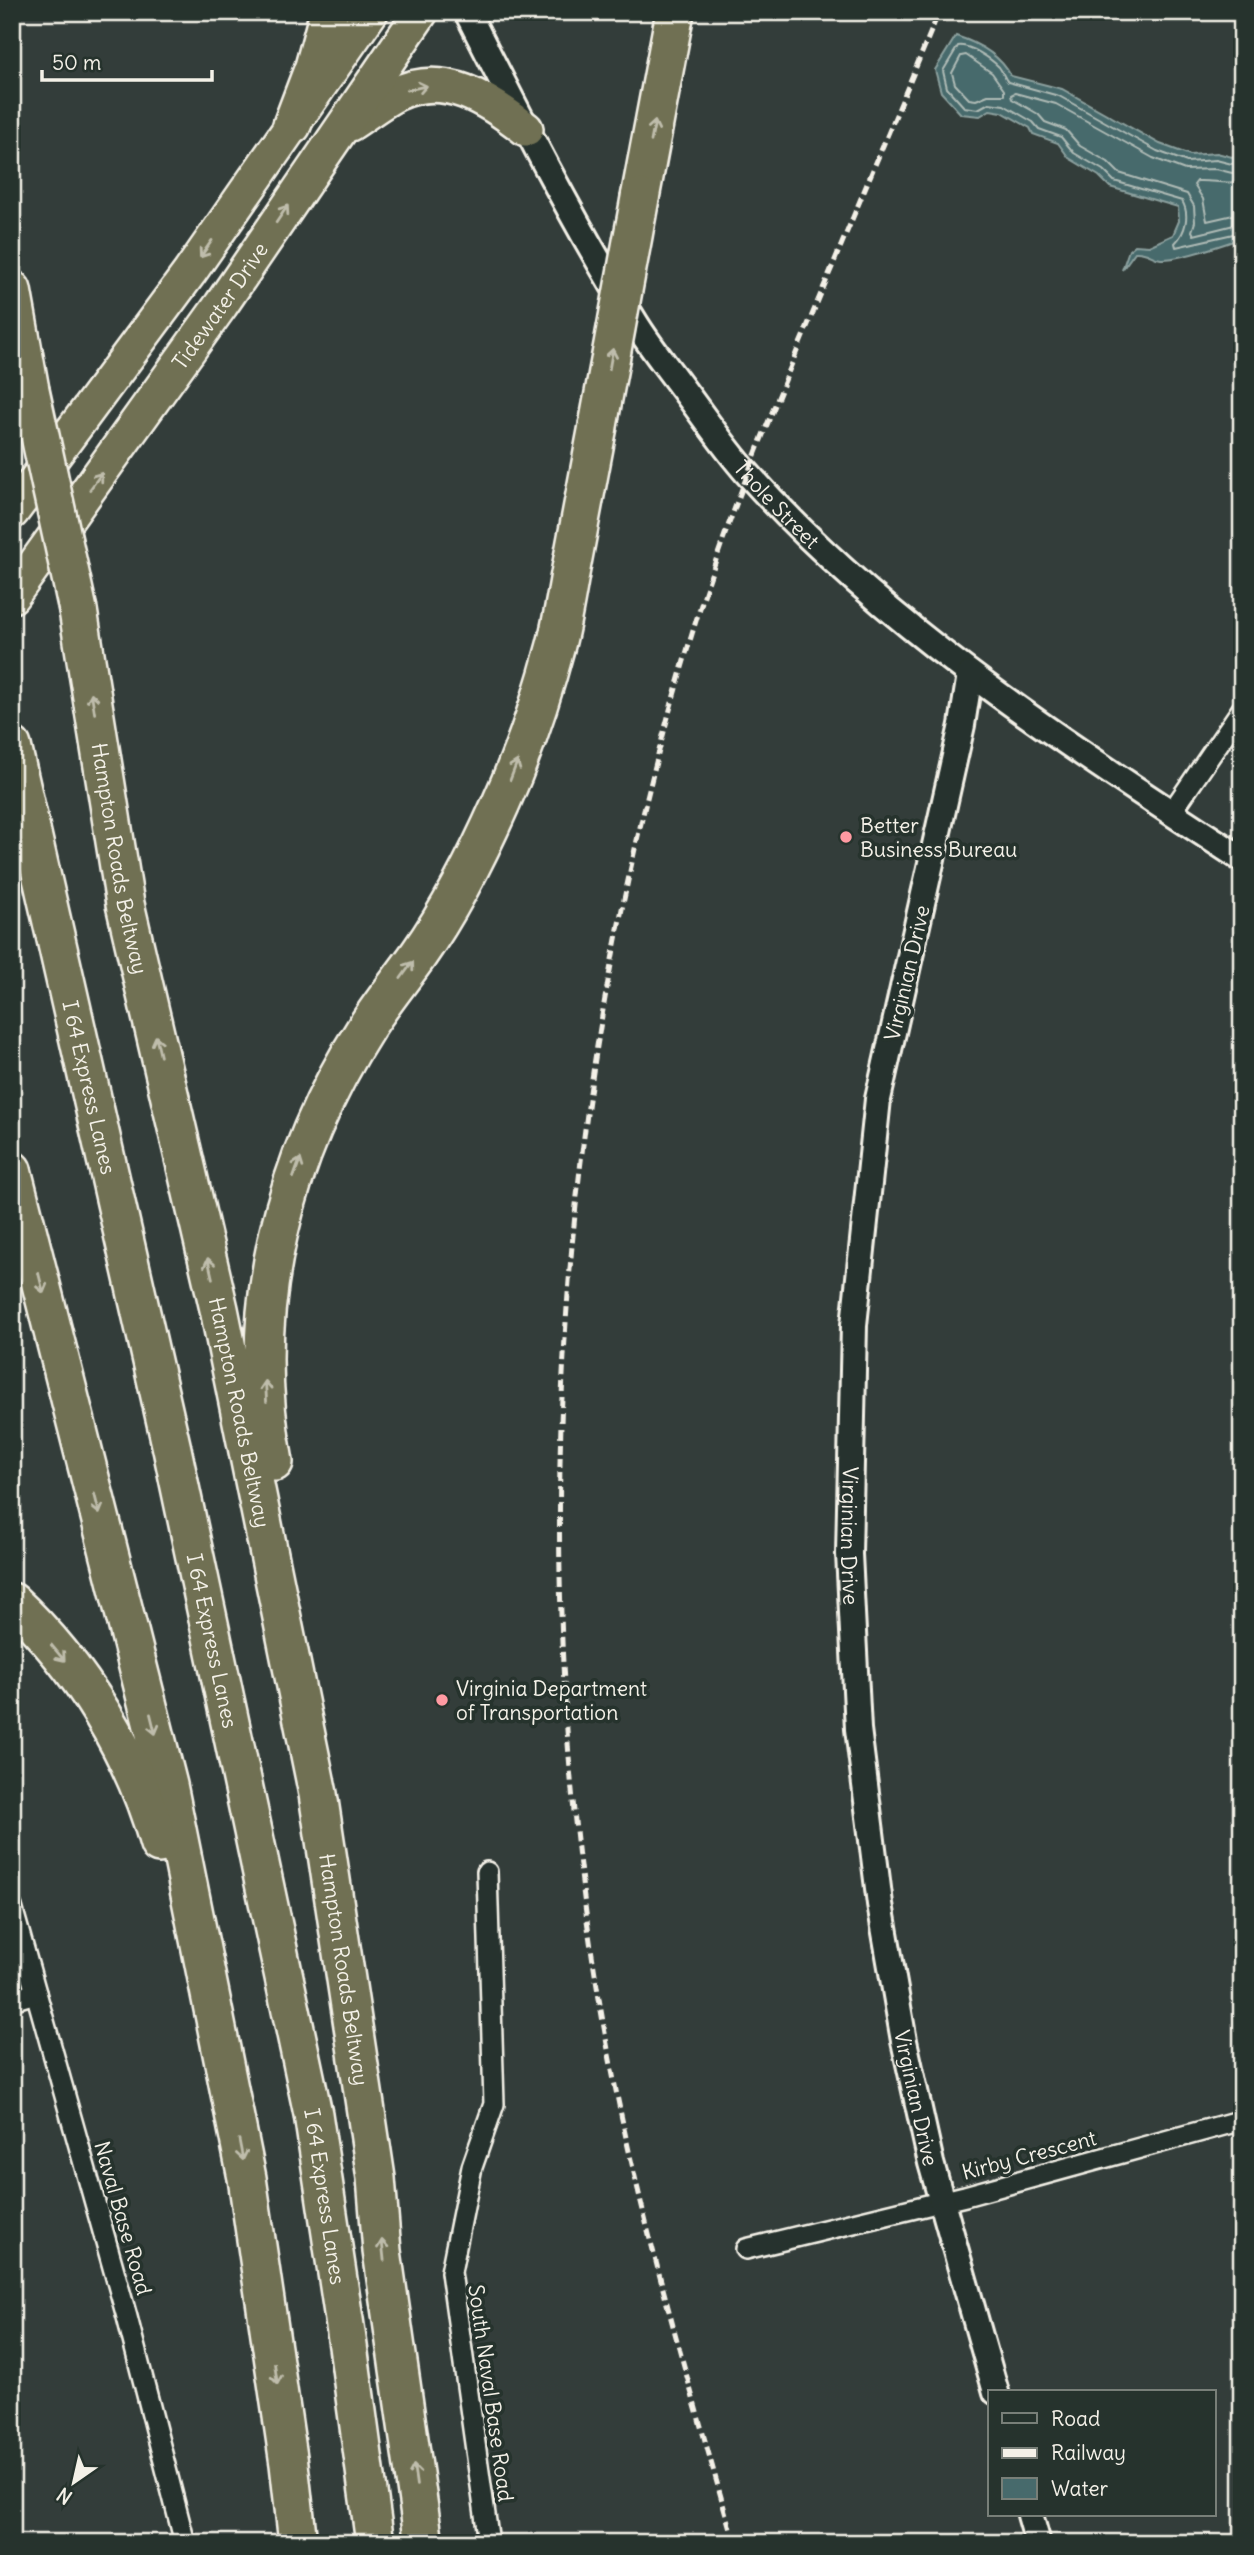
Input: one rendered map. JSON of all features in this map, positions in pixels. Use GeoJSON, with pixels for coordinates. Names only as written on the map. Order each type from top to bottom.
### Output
{"type":"FeatureCollection","features":[{"type":"Feature","properties":{"kind":"highway"},"geometry":{"type":"LineString","coordinates":[[292,125],[314,67],[329,12]]}},
{"type":"Feature","properties":{"kind":"highway","name":"Tidewater Drive"},"geometry":{"type":"LineString","coordinates":[[12,512],[190,272],[371,12]]}},
{"type":"Feature","properties":{"kind":"highway","name":"Tidewater Drive"},"geometry":{"type":"LineString","coordinates":[[12,596],[222,305],[421,12]]}},
{"type":"Feature","properties":{"kind":"highway"},"geometry":{"type":"LineString","coordinates":[[376,2178],[381,2084],[331,1747],[268,1430],[264,1343],[266,1300],[274,1246],[288,1193],[311,1130],[337,1076],[362,1035],[420,953],[468,872],[503,799],[533,722],[557,643],[675,12]]}},
{"type":"Feature","properties":{"kind":"highway"},"geometry":{"type":"LineString","coordinates":[[337,133],[395,95],[425,85],[446,85],[475,95],[497,106],[526,128]]}},
{"type":"Feature","properties":{"kind":"highway","name":"Hampton Roads Beltway"},"geometry":{"type":"LineString","coordinates":[[12,290],[30,390],[78,610],[125,904],[219,1309],[318,1794],[376,2178],[382,2251],[424,2543]]}},
{"type":"Feature","properties":{"kind":"highway","name":"I 64 Express Lanes"},"geometry":{"type":"LineString","coordinates":[[12,746],[172,1449],[313,2114],[375,2543]]}},
{"type":"Feature","properties":{"kind":"highway"},"geometry":{"type":"LineString","coordinates":[[12,1170],[168,1784],[228,2083],[262,2273],[298,2543]]}},
{"type":"Feature","properties":{"kind":"highway"},"geometry":{"type":"LineString","coordinates":[[12,1602],[64,1659],[89,1696],[121,1746],[148,1804],[228,2083]]}},
{"type":"Feature","properties":{"kind":"street","name":"Thole Street"},"geometry":{"type":"LineString","coordinates":[[467,12],[572,215],[636,325],[748,473],[802,530],[864,587],[970,674],[1080,753],[1242,859]]}},
{"type":"Feature","properties":{"kind":"street","name":"Virginian Drive"},"geometry":{"type":"LineString","coordinates":[[970,674],[962,725],[878,1099],[854,1325],[849,1554],[858,1728],[880,1904],[904,2040],[931,2163],[995,2390]]}},
{"type":"Feature","properties":{"kind":"street"},"geometry":{"type":"LineString","coordinates":[[1171,813],[1242,709]]}},
{"type":"Feature","properties":{"kind":"street","name":"South Naval Base Road"},"geometry":{"type":"LineString","coordinates":[[487,1871],[494,2104],[472,2167],[452,2272],[489,2543]]}},
{"type":"Feature","properties":{"kind":"street","name":"Naval Base Road"},"geometry":{"type":"LineString","coordinates":[[12,1907],[127,2316],[185,2543]]}},
{"type":"Feature","properties":{"kind":"street"},"geometry":{"type":"LineString","coordinates":[[12,2000],[36,1993]]}},
{"type":"Feature","properties":{"kind":"street","name":"Kirby Crescent"},"geometry":{"type":"LineString","coordinates":[[746,2249],[942,2202],[1242,2120]]}},
{"type":"Feature","properties":{"kind":"street"},"geometry":{"type":"LineString","coordinates":[[1030,2516],[1038,2543]]}},
{"type":"Feature","properties":{"kind":"water"},"geometry":{"type":"Polygon","coordinates":[[[956,36],[988,51],[1001,62],[1011,76],[1062,89],[1160,144],[1190,155],[1217,153],[1232,157],[1242,152],[1242,238],[1169,259],[1135,252],[1122,270],[1129,250],[1135,245],[1149,246],[1173,235],[1179,221],[1178,207],[1110,187],[1099,176],[1069,158],[1058,143],[1033,134],[1030,128],[1002,112],[990,110],[980,116],[961,114],[941,92],[935,70],[956,36]]]}},
{"type":"Feature","properties":{"kind":"railway"},"geometry":{"type":"LineString","coordinates":[[734,2543],[636,2182],[610,2060],[582,1882],[565,1702],[559,1522],[565,1342],[581,1163],[607,984],[645,808],[692,634],[715,562],[755,456],[939,12]]}},
{"type":"Feature","properties":{"kind":"place","name":"Better Business Bureau"},"geometry":{"type":"Point","coordinates":[846,837]}},
{"type":"Feature","properties":{"kind":"place","name":"Virginia Department of Transportation"},"geometry":{"type":"Point","coordinates":[442,1700]}}]}
